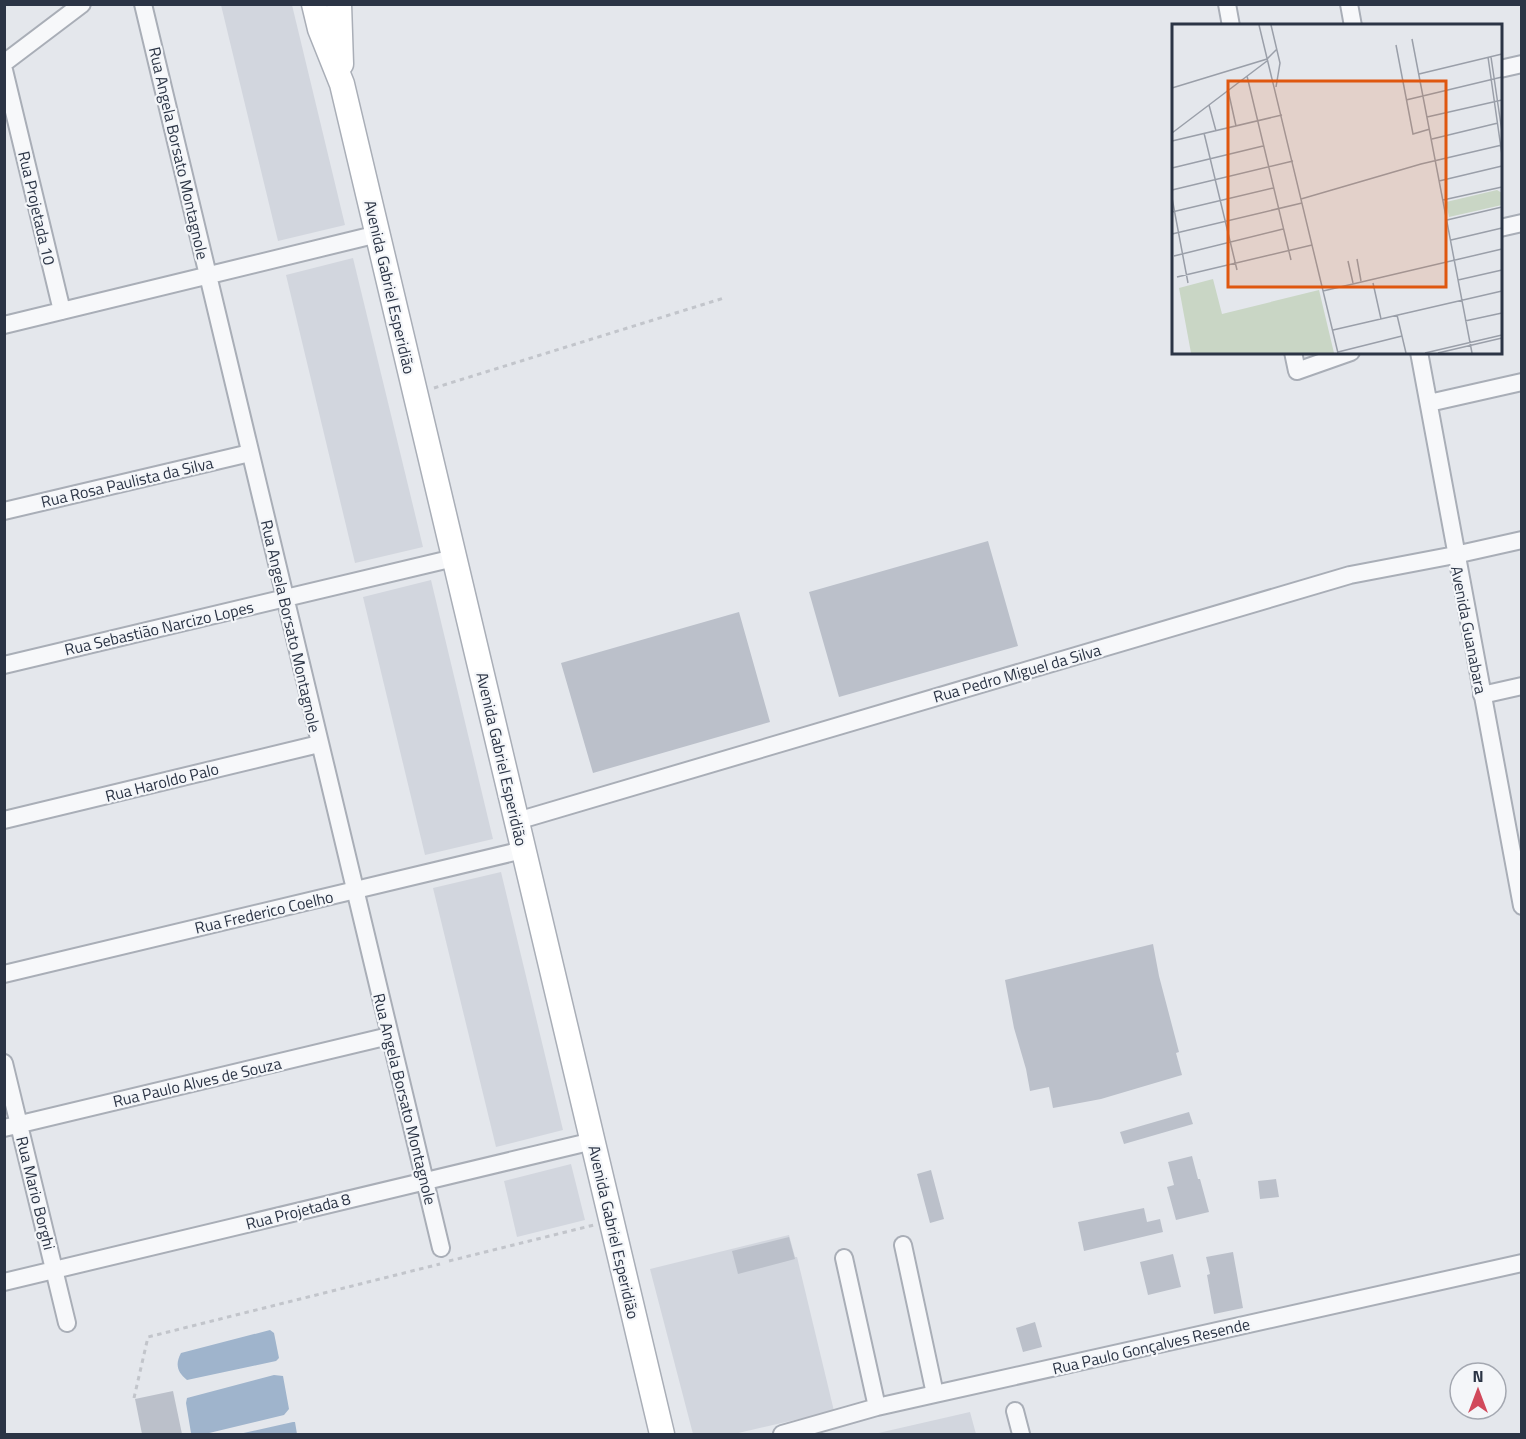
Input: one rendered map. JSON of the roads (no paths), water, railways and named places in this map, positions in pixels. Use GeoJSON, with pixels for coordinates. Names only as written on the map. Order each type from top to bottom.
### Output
{"type":"FeatureCollection","features":[{"type":"Feature","properties":{"kind":"main road","name":"Avenida Gabriel Esperidião"},"geometry":{"type":"LineString","coordinates":[[314,4],[320,29],[342,84],[662,1434]]}},
{"type":"Feature","properties":{"kind":"main road","name":"Avenida Gabriel Esperidião"},"geometry":{"type":"LineString","coordinates":[[339,4],[342,84]]}},
{"type":"Feature","properties":{"kind":"street"},"geometry":{"type":"LineString","coordinates":[[4,63],[82,4]]}},
{"type":"Feature","properties":{"kind":"street","name":"Rua Angela Borsato Montagnole"},"geometry":{"type":"LineString","coordinates":[[143,4],[441,1248]]}},
{"type":"Feature","properties":{"kind":"street"},"geometry":{"type":"LineString","coordinates":[[1227,4],[1231,24]]}},
{"type":"Feature","properties":{"kind":"street"},"geometry":{"type":"LineString","coordinates":[[1348,4],[1353,24]]}},
{"type":"Feature","properties":{"kind":"street"},"geometry":{"type":"LineString","coordinates":[[1502,69],[1521,64]]}},
{"type":"Feature","properties":{"kind":"street","name":"Rua Projetada 10"},"geometry":{"type":"LineString","coordinates":[[4,70],[62,310]]}},
{"type":"Feature","properties":{"kind":"street"},"geometry":{"type":"LineString","coordinates":[[1502,228],[1521,223]]}},
{"type":"Feature","properties":{"kind":"street"},"geometry":{"type":"LineString","coordinates":[[4,325],[378,234]]}},
{"type":"Feature","properties":{"kind":"street"},"geometry":{"type":"LineString","coordinates":[[1293,354],[1297,371],[1345,354]]}},
{"type":"Feature","properties":{"kind":"street","name":"Avenida Guanabara"},"geometry":{"type":"LineString","coordinates":[[1419,354],[1482,695],[1514,830],[1521,906]]}},
{"type":"Feature","properties":{"kind":"street"},"geometry":{"type":"LineString","coordinates":[[1429,403],[1521,382]]}},
{"type":"Feature","properties":{"kind":"street","name":"Rua Rosa Paulista da Silva"},"geometry":{"type":"LineString","coordinates":[[4,511],[250,453]]}},
{"type":"Feature","properties":{"kind":"street","name":"Rua Pedro Miguel da Silva"},"geometry":{"type":"LineString","coordinates":[[517,821],[1350,575],[1521,540]]}},
{"type":"Feature","properties":{"kind":"street","name":"Rua Sebastião Narcizo Lopes"},"geometry":{"type":"LineString","coordinates":[[4,665],[454,558]]}},
{"type":"Feature","properties":{"kind":"street"},"geometry":{"type":"LineString","coordinates":[[1482,695],[1521,686]]}},
{"type":"Feature","properties":{"kind":"street","name":"Rua Haroldo Palo"},"geometry":{"type":"LineString","coordinates":[[4,820],[320,744]]}},
{"type":"Feature","properties":{"kind":"street","name":"Rua Frederico Coelho"},"geometry":{"type":"LineString","coordinates":[[4,974],[523,850]]}},
{"type":"Feature","properties":{"kind":"street","name":"Rua Paulo Alves de Souza"},"geometry":{"type":"LineString","coordinates":[[12,1126],[389,1036]]}},
{"type":"Feature","properties":{"kind":"street","name":"Rua Mario Borghi"},"geometry":{"type":"LineString","coordinates":[[4,1063],[12,1126],[55,1270],[67,1323]]}},
{"type":"Feature","properties":{"kind":"street","name":"Rua Projetada 8"},"geometry":{"type":"LineString","coordinates":[[4,1282],[593,1141]]}},
{"type":"Feature","properties":{"kind":"street"},"geometry":{"type":"LineString","coordinates":[[903,1245],[935,1394]]}},
{"type":"Feature","properties":{"kind":"street"},"geometry":{"type":"LineString","coordinates":[[844,1258],[877,1407]]}},
{"type":"Feature","properties":{"kind":"street","name":"Rua Paulo Gonçalves Resende"},"geometry":{"type":"LineString","coordinates":[[782,1434],[877,1407],[1521,1263]]}},
{"type":"Feature","properties":{"kind":"street"},"geometry":{"type":"LineString","coordinates":[[1015,1411],[1020,1434]]}},
{"type":"Feature","properties":{"kind":"water"},"geometry":{"type":"Polygon","coordinates":[[[270,1330],[274,1333],[279,1358],[276,1361],[187,1380],[179,1371],[178,1361],[181,1353],[270,1330]]]}},
{"type":"Feature","properties":{"kind":"water"},"geometry":{"type":"Polygon","coordinates":[[[274,1375],[283,1376],[289,1409],[284,1415],[205,1434],[191,1433],[187,1398],[274,1375]]]}},
{"type":"Feature","properties":{"kind":"water"},"geometry":{"type":"Polygon","coordinates":[[[295,1422],[297,1434],[239,1434],[295,1422]]]}}]}
